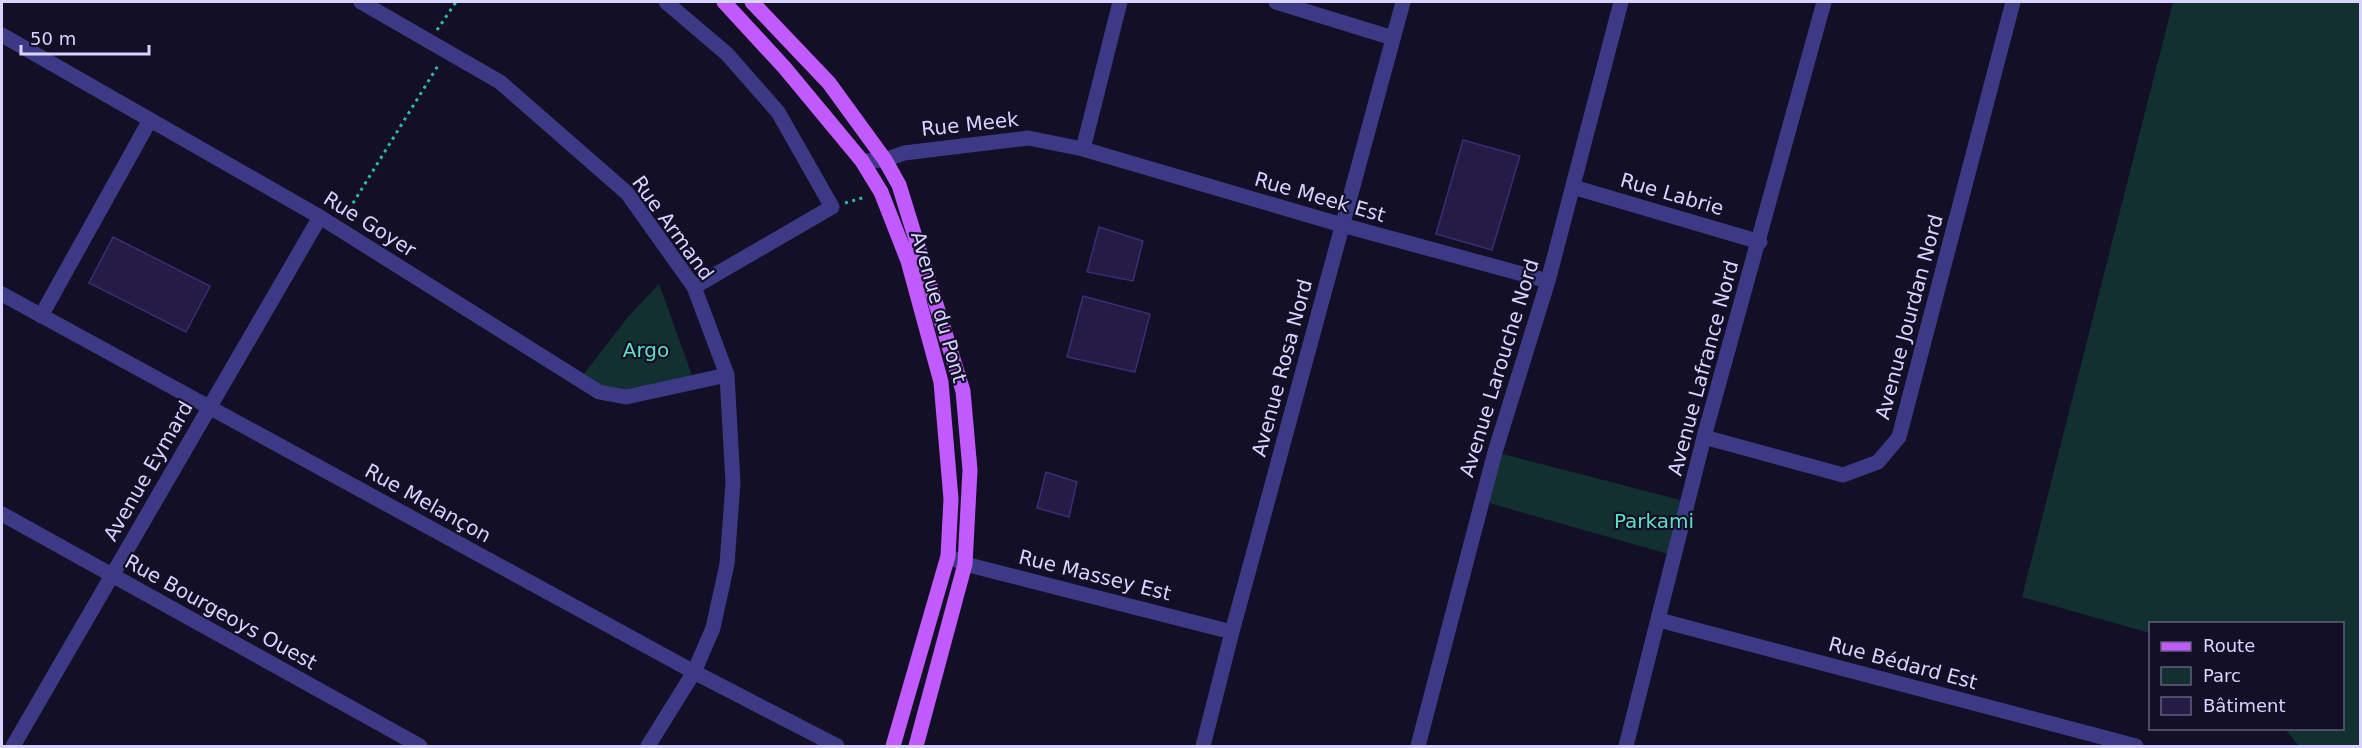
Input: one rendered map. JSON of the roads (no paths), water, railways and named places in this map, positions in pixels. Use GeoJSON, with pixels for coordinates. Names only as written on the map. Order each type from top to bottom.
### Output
{"type":"FeatureCollection","features":[{"type":"Feature","properties":{"kind":"main road","name":"Avenue du Pont"},"geometry":{"type":"LineString","coordinates":[[724,2],[784,67],[862,161],[881,192],[908,261],[941,382],[951,499],[948,556],[893,747]]}},
{"type":"Feature","properties":{"kind":"main road","name":"Avenue du Pont"},"geometry":{"type":"LineString","coordinates":[[753,2],[829,83],[885,160],[899,185],[963,391],[970,470],[965,564],[916,747]]}},
{"type":"Feature","properties":{"kind":"street","name":"Rue Armand"},"geometry":{"type":"LineString","coordinates":[[361,2],[500,82],[627,193],[694,287],[726,375],[733,483],[727,564],[713,628],[694,672],[648,747]]}},
{"type":"Feature","properties":{"kind":"street"},"geometry":{"type":"LineString","coordinates":[[666,2],[727,54],[778,112],[832,207],[694,287]]}},
{"type":"Feature","properties":{"kind":"street"},"geometry":{"type":"LineString","coordinates":[[1083,149],[1120,2]]}},
{"type":"Feature","properties":{"kind":"street"},"geometry":{"type":"LineString","coordinates":[[1276,2],[1393,38]]}},
{"type":"Feature","properties":{"kind":"street","name":"Avenue Rosa Nord"},"geometry":{"type":"LineString","coordinates":[[1203,747],[1232,632],[1403,2]]}},
{"type":"Feature","properties":{"kind":"street","name":"Avenue Larouche Nord"},"geometry":{"type":"LineString","coordinates":[[1422,746],[1495,452],[1548,281],[1622,2]]}},
{"type":"Feature","properties":{"kind":"street","name":"Avenue Lafrance Nord"},"geometry":{"type":"LineString","coordinates":[[1626,747],[1704,437],[1760,242],[1824,2]]}},
{"type":"Feature","properties":{"kind":"street","name":"Avenue Jourdan Nord"},"geometry":{"type":"LineString","coordinates":[[1704,437],[1843,475],[1878,462],[1899,437],[2013,2]]}},
{"type":"Feature","properties":{"kind":"street","name":"Rue Goyer"},"geometry":{"type":"LineString","coordinates":[[2,35],[320,217],[599,392],[626,398],[726,375]]}},
{"type":"Feature","properties":{"kind":"street"},"geometry":{"type":"LineString","coordinates":[[41,316],[150,120]]}},
{"type":"Feature","properties":{"kind":"street","name":"Rue Meek"},"geometry":{"type":"LineString","coordinates":[[862,161],[885,160],[904,153],[1028,138],[1083,149]]}},
{"type":"Feature","properties":{"kind":"street","name":"Rue Meek Est"},"geometry":{"type":"LineString","coordinates":[[1083,149],[1342,225],[1548,281]]}},
{"type":"Feature","properties":{"kind":"street","name":"Rue Labrie"},"geometry":{"type":"LineString","coordinates":[[1573,187],[1760,242]]}},
{"type":"Feature","properties":{"kind":"street","name":"Avenue Eymard"},"geometry":{"type":"LineString","coordinates":[[13,747],[320,217]]}},
{"type":"Feature","properties":{"kind":"street","name":"Rue Melançon"},"geometry":{"type":"LineString","coordinates":[[2,294],[694,672],[837,747]]}},
{"type":"Feature","properties":{"kind":"street","name":"Rue Bourgeoys Ouest"},"geometry":{"type":"LineString","coordinates":[[2,514],[420,747]]}},
{"type":"Feature","properties":{"kind":"street","name":"Rue Massey Est"},"geometry":{"type":"LineString","coordinates":[[948,556],[965,564],[1232,632]]}},
{"type":"Feature","properties":{"kind":"street","name":"Rue Bédard Est"},"geometry":{"type":"LineString","coordinates":[[1659,620],[2136,747]]}},
{"type":"Feature","properties":{"kind":"park label","name":"Argo"},"geometry":{"type":"Point","coordinates":[646,350]}},
{"type":"Feature","properties":{"kind":"park label","name":"Parkami"},"geometry":{"type":"Point","coordinates":[1654,521]}}]}
